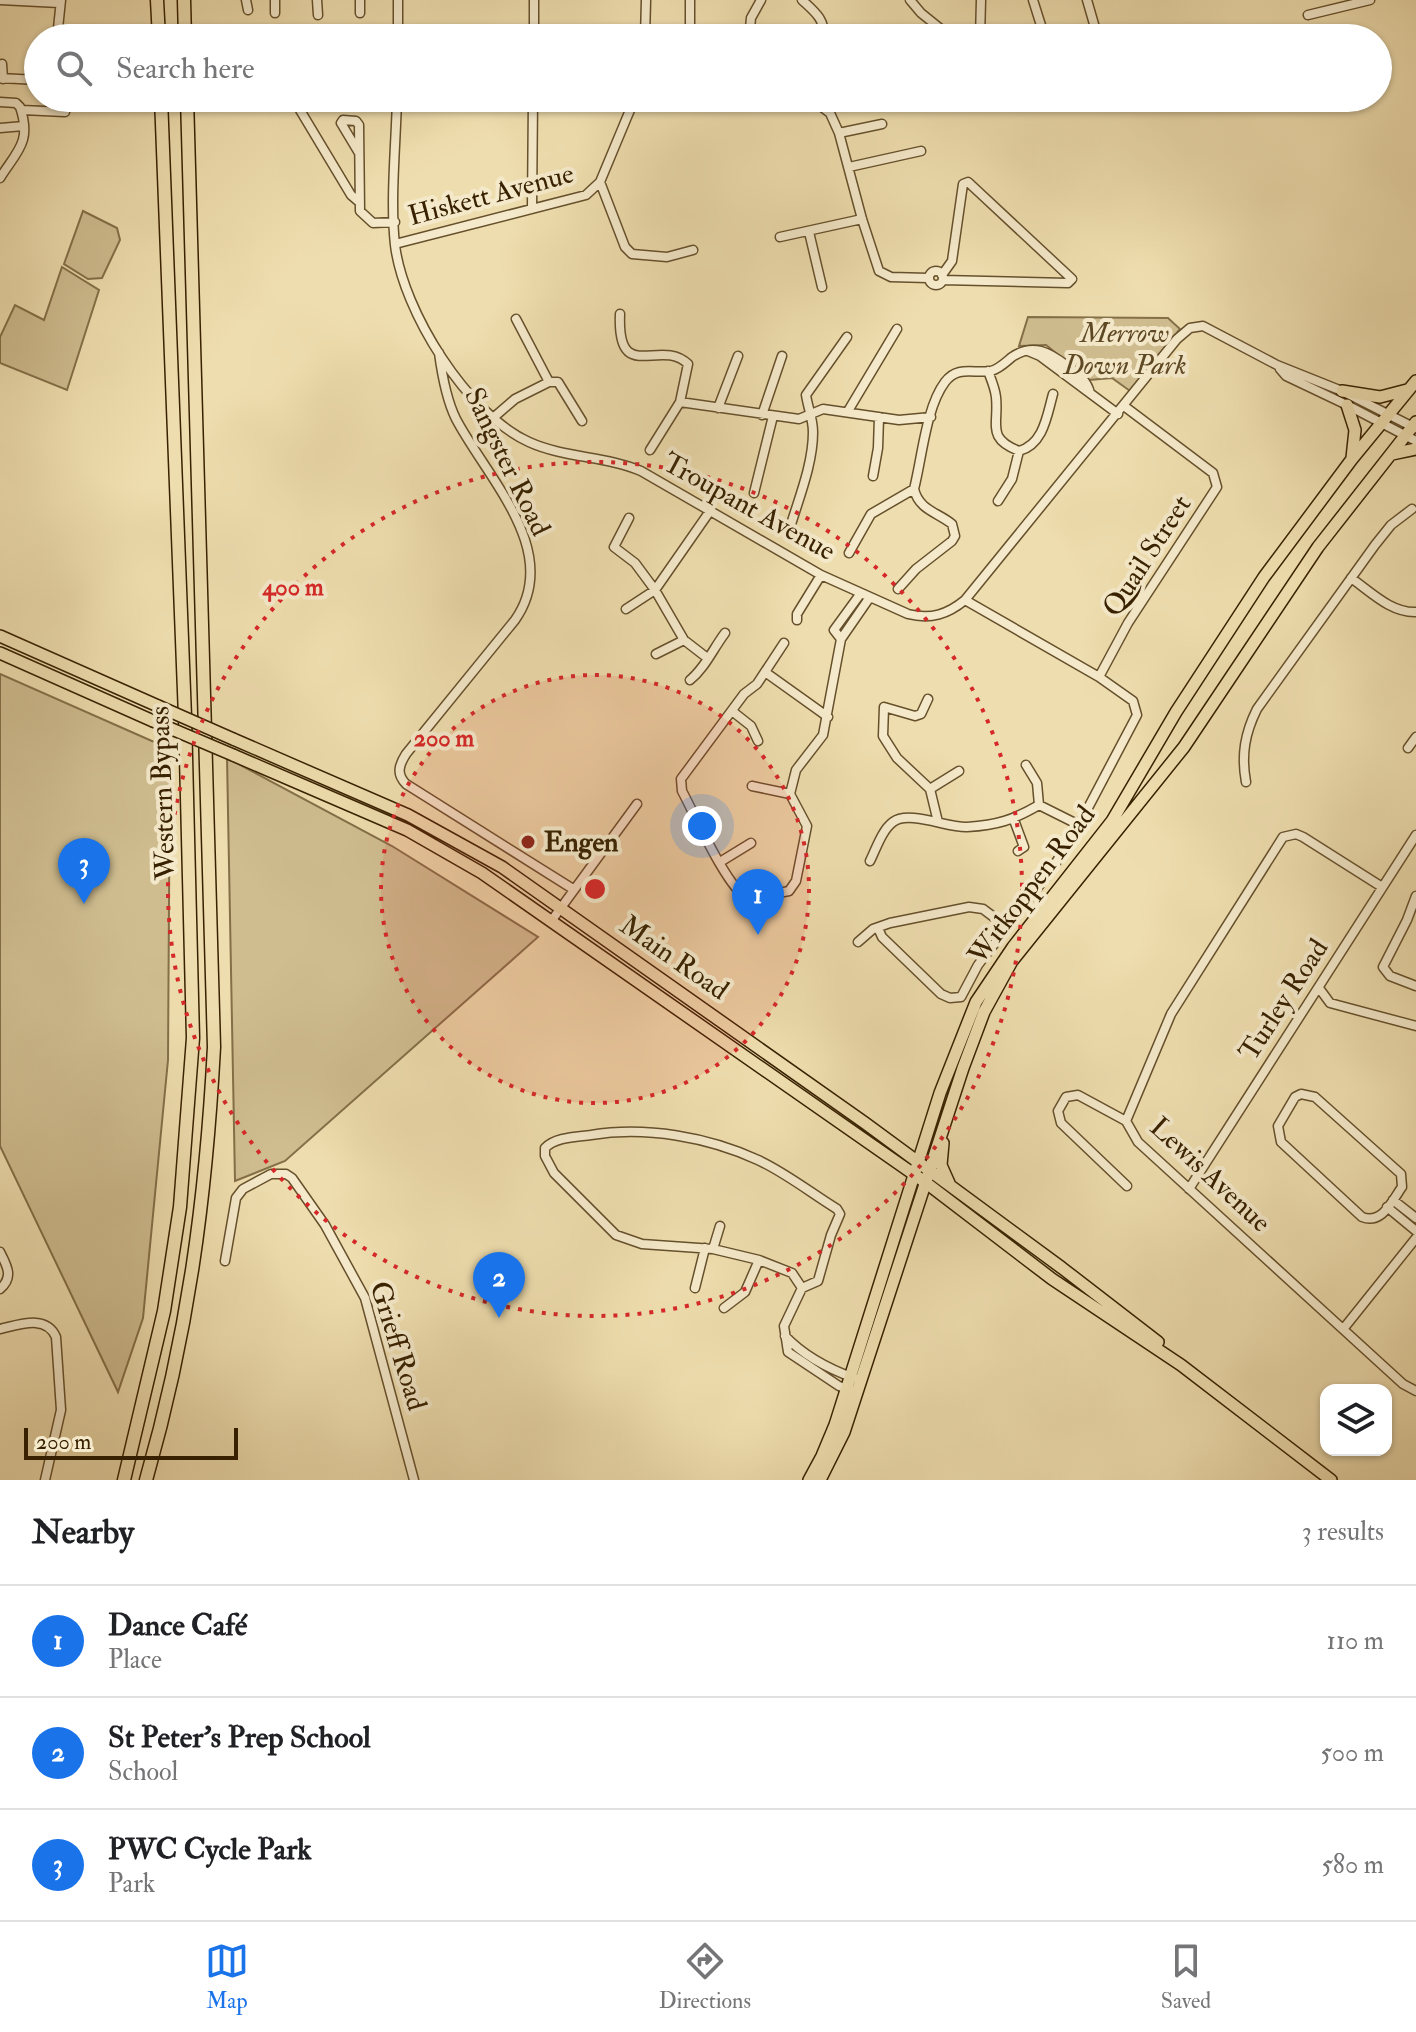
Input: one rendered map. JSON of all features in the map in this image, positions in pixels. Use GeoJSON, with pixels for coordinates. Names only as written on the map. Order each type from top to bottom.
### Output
{"type":"FeatureCollection","features":[{"type":"Feature","properties":{"kind":"highway"},"geometry":{"type":"LineString","coordinates":[[157,0],[158,24]]}},
{"type":"Feature","properties":{"kind":"highway"},"geometry":{"type":"LineString","coordinates":[[184,0],[185,24]]}},
{"type":"Feature","properties":{"kind":"highway","name":"Western Bypass"},"geometry":{"type":"LineString","coordinates":[[124,1480],[164,1311],[178,1222],[193,1038],[185,717],[162,112]]}},
{"type":"Feature","properties":{"kind":"highway","name":"Western Bypass"},"geometry":{"type":"LineString","coordinates":[[146,1480],[184,1329],[199,1230],[214,1047],[187,112]]}},
{"type":"Feature","properties":{"kind":"main road"},"geometry":{"type":"LineString","coordinates":[[1342,391],[1380,397],[1412,386]]}},
{"type":"Feature","properties":{"kind":"main road","name":"Witkoppen Road"},"geometry":{"type":"LineString","coordinates":[[816,1478],[838,1448],[915,1168],[955,1050],[984,988],[1112,821],[1213,653],[1264,577],[1352,459],[1412,386]]}},
{"type":"Feature","properties":{"kind":"main road"},"geometry":{"type":"LineString","coordinates":[[1347,405],[1355,430],[1352,459]]}},
{"type":"Feature","properties":{"kind":"main road","name":"Witkoppen Road"},"geometry":{"type":"LineString","coordinates":[[854,1384],[984,1012],[1006,970],[1184,747],[1318,547],[1413,431]]}},
{"type":"Feature","properties":{"kind":"main road"},"geometry":{"type":"LineString","coordinates":[[1392,454],[1416,449]]}},
{"type":"Feature","properties":{"kind":"main road","name":"Main Road"},"geometry":{"type":"LineString","coordinates":[[0,636],[408,815],[456,840],[502,867],[560,908],[915,1168]]}},
{"type":"Feature","properties":{"kind":"main road","name":"Main Road"},"geometry":{"type":"LineString","coordinates":[[0,653],[418,836],[482,873],[915,1168],[951,1186],[1154,1339],[1181,1365]]}},
{"type":"Feature","properties":{"kind":"main road"},"geometry":{"type":"LineString","coordinates":[[946,1118],[941,1165],[951,1186]]}},
{"type":"Feature","properties":{"kind":"main road","name":"Main Road"},"geometry":{"type":"LineString","coordinates":[[927,1176],[956,1206],[1052,1279],[1181,1365],[1331,1480]]}},
{"type":"Feature","properties":{"kind":"main road"},"geometry":{"type":"LineString","coordinates":[[915,1212],[925,1203],[933,1201],[956,1206]]}},
{"type":"Feature","properties":{"kind":"street"},"geometry":{"type":"LineString","coordinates":[[0,0],[60,2],[58,24]]}},
{"type":"Feature","properties":{"kind":"street"},"geometry":{"type":"LineString","coordinates":[[275,0],[275,13]]}},
{"type":"Feature","properties":{"kind":"street"},"geometry":{"type":"LineString","coordinates":[[317,0],[318,15]]}},
{"type":"Feature","properties":{"kind":"street"},"geometry":{"type":"LineString","coordinates":[[360,0],[360,13]]}},
{"type":"Feature","properties":{"kind":"street"},"geometry":{"type":"LineString","coordinates":[[398,0],[398,24]]}},
{"type":"Feature","properties":{"kind":"street"},"geometry":{"type":"LineString","coordinates":[[534,0],[534,24]]}},
{"type":"Feature","properties":{"kind":"street"},"geometry":{"type":"LineString","coordinates":[[645,24],[646,0]]}},
{"type":"Feature","properties":{"kind":"street"},"geometry":{"type":"LineString","coordinates":[[690,0],[690,24]]}},
{"type":"Feature","properties":{"kind":"street"},"geometry":{"type":"LineString","coordinates":[[750,24],[761,0]]}},
{"type":"Feature","properties":{"kind":"street"},"geometry":{"type":"LineString","coordinates":[[802,0],[823,24]]}},
{"type":"Feature","properties":{"kind":"street"},"geometry":{"type":"LineString","coordinates":[[910,0],[935,24]]}},
{"type":"Feature","properties":{"kind":"street"},"geometry":{"type":"LineString","coordinates":[[980,24],[981,0]]}},
{"type":"Feature","properties":{"kind":"street"},"geometry":{"type":"LineString","coordinates":[[1033,0],[1041,24]]}},
{"type":"Feature","properties":{"kind":"street"},"geometry":{"type":"LineString","coordinates":[[1087,0],[1094,24]]}},
{"type":"Feature","properties":{"kind":"street"},"geometry":{"type":"LineString","coordinates":[[1308,15],[1370,0]]}},
{"type":"Feature","properties":{"kind":"street"},"geometry":{"type":"LineString","coordinates":[[2,64],[1,78],[24,79]]}},
{"type":"Feature","properties":{"kind":"street"},"geometry":{"type":"LineString","coordinates":[[0,102],[16,103],[22,110],[24,126],[23,143],[1,175]]}},
{"type":"Feature","properties":{"kind":"street"},"geometry":{"type":"LineString","coordinates":[[301,112],[351,195],[358,201]]}},
{"type":"Feature","properties":{"kind":"street","name":"Troupant Avenue"},"geometry":{"type":"LineString","coordinates":[[397,112],[395,244],[405,287],[438,348],[468,393],[493,418],[518,436],[538,445],[634,468],[821,575],[908,614],[922,617],[941,615],[965,600],[1177,339],[1190,328],[1203,326],[1277,365]]}},
{"type":"Feature","properties":{"kind":"street"},"geometry":{"type":"LineString","coordinates":[[532,208],[533,112]]}},
{"type":"Feature","properties":{"kind":"street","name":"Hiskett Avenue"},"geometry":{"type":"LineString","coordinates":[[395,244],[586,195],[600,182],[629,112]]}},
{"type":"Feature","properties":{"kind":"street"},"geometry":{"type":"LineString","coordinates":[[829,112],[839,133],[879,271],[891,277],[928,278],[934,271],[942,278],[1068,283],[1072,279],[968,182],[963,184],[951,264],[942,278]]}},
{"type":"Feature","properties":{"kind":"street"},"geometry":{"type":"LineString","coordinates":[[839,133],[882,124]]}},
{"type":"Feature","properties":{"kind":"street"},"geometry":{"type":"LineString","coordinates":[[0,128],[24,126]]}},
{"type":"Feature","properties":{"kind":"street"},"geometry":{"type":"LineString","coordinates":[[849,167],[921,151]]}},
{"type":"Feature","properties":{"kind":"street"},"geometry":{"type":"LineString","coordinates":[[359,153],[360,211],[373,223],[395,222]]}},
{"type":"Feature","properties":{"kind":"street"},"geometry":{"type":"LineString","coordinates":[[600,182],[625,247],[632,254],[667,257],[693,250]]}},
{"type":"Feature","properties":{"kind":"street"},"geometry":{"type":"LineString","coordinates":[[780,237],[862,219]]}},
{"type":"Feature","properties":{"kind":"street"},"geometry":{"type":"LineString","coordinates":[[809,232],[822,287]]}},
{"type":"Feature","properties":{"kind":"street"},"geometry":{"type":"LineString","coordinates":[[620,314],[620,340],[626,350],[637,355],[678,358],[688,364],[680,402],[650,450]]}},
{"type":"Feature","properties":{"kind":"street"},"geometry":{"type":"LineString","coordinates":[[516,319],[549,382]]}},
{"type":"Feature","properties":{"kind":"street"},"geometry":{"type":"LineString","coordinates":[[848,411],[897,329]]}},
{"type":"Feature","properties":{"kind":"street"},"geometry":{"type":"LineString","coordinates":[[789,531],[813,436],[808,390],[847,337]]}},
{"type":"Feature","properties":{"kind":"street","name":"Sangster Road"},"geometry":{"type":"LineString","coordinates":[[438,348],[447,394],[456,419],[513,511],[522,531],[529,563],[530,592],[515,620],[406,754],[399,767],[399,775],[406,784],[573,889]]}},
{"type":"Feature","properties":{"kind":"street"},"geometry":{"type":"LineString","coordinates":[[898,589],[955,536],[952,524],[922,506],[914,489],[931,417],[942,388],[951,376],[966,370],[988,371],[1021,352],[1040,349],[1082,377],[1090,393],[1118,414]]}},
{"type":"Feature","properties":{"kind":"street"},"geometry":{"type":"LineString","coordinates":[[718,408],[738,356]]}},
{"type":"Feature","properties":{"kind":"street"},"geometry":{"type":"LineString","coordinates":[[762,415],[782,356]]}},
{"type":"Feature","properties":{"kind":"street"},"geometry":{"type":"LineString","coordinates":[[1277,365],[1342,391],[1386,419]]}},
{"type":"Feature","properties":{"kind":"street"},"geometry":{"type":"LineString","coordinates":[[1277,365],[1286,376],[1413,431]]}},
{"type":"Feature","properties":{"kind":"street"},"geometry":{"type":"LineString","coordinates":[[988,371],[996,397],[996,433],[1003,444],[1019,451],[1029,448],[1039,438],[1053,394]]}},
{"type":"Feature","properties":{"kind":"street"},"geometry":{"type":"LineString","coordinates":[[493,418],[515,399],[549,382],[558,382],[582,421]]}},
{"type":"Feature","properties":{"kind":"street"},"geometry":{"type":"LineString","coordinates":[[680,402],[800,419],[823,409],[902,420],[931,417]]}},
{"type":"Feature","properties":{"kind":"street","name":"Quail Street"},"geometry":{"type":"LineString","coordinates":[[1099,677],[1128,623],[1217,487],[1213,473],[1124,406]]}},
{"type":"Feature","properties":{"kind":"street"},"geometry":{"type":"LineString","coordinates":[[754,493],[773,416]]}},
{"type":"Feature","properties":{"kind":"street"},"geometry":{"type":"LineString","coordinates":[[873,476],[879,417]]}},
{"type":"Feature","properties":{"kind":"street"},"geometry":{"type":"LineString","coordinates":[[998,501],[1012,479],[1019,451]]}},
{"type":"Feature","properties":{"kind":"street"},"geometry":{"type":"LineString","coordinates":[[849,553],[871,514],[914,489]]}},
{"type":"Feature","properties":{"kind":"street"},"geometry":{"type":"LineString","coordinates":[[1246,782],[1243,750],[1257,709],[1382,536],[1412,509]]}},
{"type":"Feature","properties":{"kind":"street"},"geometry":{"type":"LineString","coordinates":[[626,609],[655,590],[710,511]]}},
{"type":"Feature","properties":{"kind":"street"},"geometry":{"type":"LineString","coordinates":[[629,518],[613,545],[635,563],[684,640],[706,657]]}},
{"type":"Feature","properties":{"kind":"street"},"geometry":{"type":"LineString","coordinates":[[797,620],[797,614],[821,575]]}},
{"type":"Feature","properties":{"kind":"street"},"geometry":{"type":"LineString","coordinates":[[1351,578],[1390,606],[1402,612],[1416,612]]}},
{"type":"Feature","properties":{"kind":"street"},"geometry":{"type":"LineString","coordinates":[[784,643],[681,779],[682,791],[720,862],[740,894],[748,899],[791,890],[800,867],[807,826],[790,794],[796,770],[821,737],[828,717],[841,639],[866,595]]}},
{"type":"Feature","properties":{"kind":"street"},"geometry":{"type":"LineString","coordinates":[[878,928],[882,937],[941,994],[954,998],[963,993],[978,965],[1052,869],[1136,719],[1138,710],[1133,701],[1099,677],[965,600]]}},
{"type":"Feature","properties":{"kind":"street"},"geometry":{"type":"LineString","coordinates":[[690,680],[703,669],[706,657],[725,633]]}},
{"type":"Feature","properties":{"kind":"street"},"geometry":{"type":"LineString","coordinates":[[656,654],[684,640]]}},
{"type":"Feature","properties":{"kind":"street"},"geometry":{"type":"LineString","coordinates":[[765,672],[828,717]]}},
{"type":"Feature","properties":{"kind":"street"},"geometry":{"type":"LineString","coordinates":[[928,699],[921,714],[915,716],[884,707],[883,736],[897,758],[930,789],[938,822]]}},
{"type":"Feature","properties":{"kind":"street"},"geometry":{"type":"LineString","coordinates":[[732,711],[751,726],[758,741]]}},
{"type":"Feature","properties":{"kind":"street"},"geometry":{"type":"LineString","coordinates":[[1408,748],[1416,737]]}},
{"type":"Feature","properties":{"kind":"street"},"geometry":{"type":"LineString","coordinates":[[1026,765],[1037,783],[1039,805]]}},
{"type":"Feature","properties":{"kind":"street"},"geometry":{"type":"LineString","coordinates":[[930,789],[959,771]]}},
{"type":"Feature","properties":{"kind":"street"},"geometry":{"type":"LineString","coordinates":[[752,786],[790,794]]}},
{"type":"Feature","properties":{"kind":"street"},"geometry":{"type":"LineString","coordinates":[[552,920],[637,804]]}},
{"type":"Feature","properties":{"kind":"street"},"geometry":{"type":"LineString","coordinates":[[1039,805],[1079,825]]}},
{"type":"Feature","properties":{"kind":"street"},"geometry":{"type":"LineString","coordinates":[[870,861],[893,822],[911,818],[964,827],[1014,820],[1039,805]]}},
{"type":"Feature","properties":{"kind":"street"},"geometry":{"type":"LineString","coordinates":[[1014,820],[1024,847],[1018,851]]}},
{"type":"Feature","properties":{"kind":"street","name":"Lewis Avenue"},"geometry":{"type":"LineString","coordinates":[[1382,887],[1303,837],[1296,834],[1283,837],[1171,1014],[1126,1121],[1135,1138],[1189,1189],[1403,1384],[1416,1391]]}},
{"type":"Feature","properties":{"kind":"street","name":"Turley Road"},"geometry":{"type":"LineString","coordinates":[[1189,1189],[1416,836]]}},
{"type":"Feature","properties":{"kind":"street"},"geometry":{"type":"LineString","coordinates":[[720,862],[751,843]]}},
{"type":"Feature","properties":{"kind":"street"},"geometry":{"type":"LineString","coordinates":[[1416,896],[1383,967],[1390,976],[1416,986]]}},
{"type":"Feature","properties":{"kind":"street"},"geometry":{"type":"LineString","coordinates":[[858,942],[869,932],[890,923],[973,906],[983,909],[1007,927]]}},
{"type":"Feature","properties":{"kind":"street"},"geometry":{"type":"LineString","coordinates":[[1319,988],[1330,1003],[1416,1026]]}},
{"type":"Feature","properties":{"kind":"street"},"geometry":{"type":"LineString","coordinates":[[1304,1093],[1313,1095],[1401,1174],[1403,1185],[1390,1204],[1378,1218],[1362,1217],[1281,1142],[1278,1126],[1295,1097],[1304,1093]]}},
{"type":"Feature","properties":{"kind":"street"},"geometry":{"type":"LineString","coordinates":[[1126,1121],[1078,1095],[1066,1097],[1058,1111],[1061,1123],[1127,1186]]}},
{"type":"Feature","properties":{"kind":"street"},"geometry":{"type":"LineString","coordinates":[[802,1288],[792,1273],[759,1260],[709,1248],[650,1245],[616,1235],[554,1173],[545,1156],[547,1144],[606,1132],[636,1132],[701,1140],[761,1161],[837,1209],[840,1214],[818,1281],[802,1288],[784,1326],[784,1335],[788,1352],[805,1359],[839,1386],[854,1384]]}},
{"type":"Feature","properties":{"kind":"street","name":"Grieff Road"},"geometry":{"type":"LineString","coordinates":[[225,1261],[236,1198],[240,1193],[271,1174],[280,1173],[292,1178],[325,1225],[363,1293],[414,1480]]}},
{"type":"Feature","properties":{"kind":"street"},"geometry":{"type":"LineString","coordinates":[[1390,1204],[1416,1218]]}},
{"type":"Feature","properties":{"kind":"street"},"geometry":{"type":"LineString","coordinates":[[1390,1204],[1416,1231]]}},
{"type":"Feature","properties":{"kind":"street"},"geometry":{"type":"LineString","coordinates":[[695,1288],[720,1226]]}},
{"type":"Feature","properties":{"kind":"street"},"geometry":{"type":"LineString","coordinates":[[1344,1328],[1416,1238]]}},
{"type":"Feature","properties":{"kind":"street"},"geometry":{"type":"LineString","coordinates":[[0,1252],[9,1272],[7,1283],[0,1289]]}},
{"type":"Feature","properties":{"kind":"street"},"geometry":{"type":"LineString","coordinates":[[724,1308],[745,1292],[759,1260]]}},
{"type":"Feature","properties":{"kind":"street"},"geometry":{"type":"LineString","coordinates":[[0,1329],[39,1322],[52,1328],[56,1337],[61,1394],[60,1426],[45,1480]]}},
{"type":"Feature","properties":{"kind":"green space"},"geometry":{"type":"Polygon","coordinates":[[[83,211],[117,228],[120,240],[102,278],[88,279],[64,264],[83,211]]]}},
{"type":"Feature","properties":{"kind":"green space"},"geometry":{"type":"Polygon","coordinates":[[[62,267],[99,290],[67,390],[0,363],[0,337],[15,305],[44,320],[62,267]]]}},
{"type":"Feature","properties":{"kind":"green space","name":"Merrow Down Park"},"geometry":{"type":"Polygon","coordinates":[[[1028,317],[1168,318],[1180,329],[1130,391],[1112,378],[1089,380],[1046,345],[1019,346],[1028,317]]]}},
{"type":"Feature","properties":{"kind":"green space"},"geometry":{"type":"Polygon","coordinates":[[[0,674],[170,749],[168,1060],[143,1318],[118,1392],[0,1146],[0,674]]]}},
{"type":"Feature","properties":{"kind":"green space"},"geometry":{"type":"Polygon","coordinates":[[[227,758],[392,846],[538,937],[285,1161],[235,1181],[227,758]]]}},
{"type":"Feature","properties":{"kind":"place","name":"Engen"},"geometry":{"type":"Point","coordinates":[528,842]}},
{"type":"Feature","properties":{"kind":"place","name":"PWC Cycle Park"},"geometry":{"type":"Point","coordinates":[84,904]}},
{"type":"Feature","properties":{"kind":"place","name":"Dance Café"},"geometry":{"type":"Point","coordinates":[758,935]}},
{"type":"Feature","properties":{"kind":"place","name":"St Peter's Prep School"},"geometry":{"type":"Point","coordinates":[499,1318]}}]}
